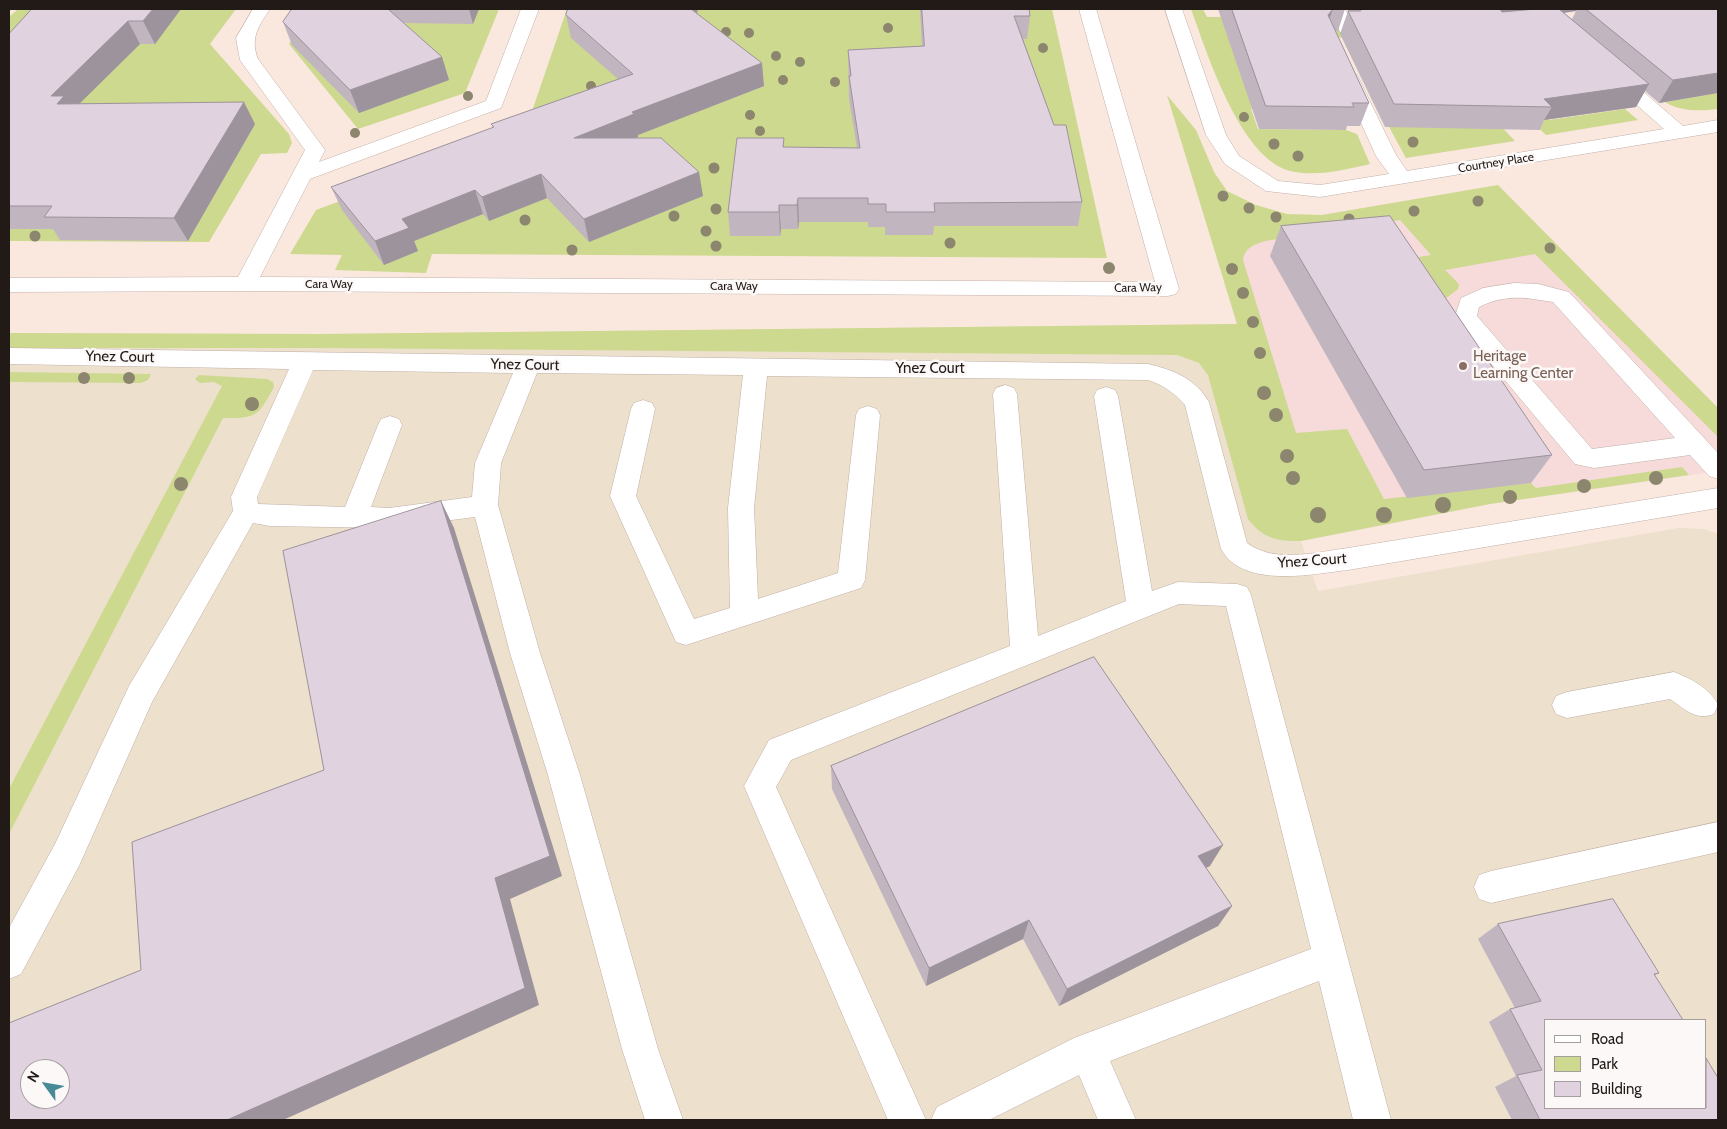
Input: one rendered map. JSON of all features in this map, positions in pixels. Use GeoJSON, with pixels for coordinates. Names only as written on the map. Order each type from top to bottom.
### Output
{"type":"FeatureCollection","features":[{"type":"Feature","properties":{"kind":"street"},"geometry":{"type":"LineString","coordinates":[[245,284],[315,150],[249,60],[243,46],[245,34],[262,9]]}},
{"type":"Feature","properties":{"kind":"street"},"geometry":{"type":"LineString","coordinates":[[302,175],[494,104],[530,9]]}},
{"type":"Feature","properties":{"kind":"street","name":"Cara Way"},"geometry":{"type":"LineString","coordinates":[[9,285],[245,284],[1168,289],[1088,9]]}},
{"type":"Feature","properties":{"kind":"street","name":"Courtney Place"},"geometry":{"type":"LineString","coordinates":[[1172,9],[1216,135],[1232,160],[1272,187],[1320,191],[1718,126]]}},
{"type":"Feature","properties":{"kind":"street"},"geometry":{"type":"LineString","coordinates":[[1337,9],[1346,28]]}},
{"type":"Feature","properties":{"kind":"street"},"geometry":{"type":"LineString","coordinates":[[1343,62],[1386,156],[1402,178]]}},
{"type":"Feature","properties":{"kind":"street"},"geometry":{"type":"LineString","coordinates":[[1600,65],[1680,133]]}},
{"type":"Feature","properties":{"kind":"street"},"geometry":{"type":"LineString","coordinates":[[1695,446],[1594,459],[1584,457],[1470,324],[1466,316],[1469,302],[1478,297],[1518,289],[1536,290],[1562,297],[1695,446],[1718,469]]}},
{"type":"Feature","properties":{"kind":"street","name":"Ynez Court"},"geometry":{"type":"LineString","coordinates":[[9,356],[528,365],[1121,370],[1148,372],[1167,377],[1183,385],[1197,402],[1235,549],[1243,556],[1262,564],[1286,565],[1348,559],[1718,498]]}},
{"type":"Feature","properties":{"kind":"street"},"geometry":{"type":"LineString","coordinates":[[9,962],[67,855],[140,695],[246,512],[244,497],[305,361]]}},
{"type":"Feature","properties":{"kind":"street"},"geometry":{"type":"LineString","coordinates":[[528,365],[488,463],[485,505],[525,653],[564,775],[640,1049],[664,1120]]}},
{"type":"Feature","properties":{"kind":"street"},"geometry":{"type":"LineString","coordinates":[[744,616],[741,508],[756,368]]}},
{"type":"Feature","properties":{"kind":"street"},"geometry":{"type":"LineString","coordinates":[[1005,394],[1025,654]]}},
{"type":"Feature","properties":{"kind":"street"},"geometry":{"type":"LineString","coordinates":[[1106,396],[1141,608]]}},
{"type":"Feature","properties":{"kind":"street"},"geometry":{"type":"LineString","coordinates":[[643,409],[623,496],[686,632],[744,616],[851,580],[868,415]]}},
{"type":"Feature","properties":{"kind":"street"},"geometry":{"type":"LineString","coordinates":[[354,517],[390,425]]}},
{"type":"Feature","properties":{"kind":"street"},"geometry":{"type":"LineString","coordinates":[[246,512],[270,516],[389,518],[485,505]]}},
{"type":"Feature","properties":{"kind":"street"},"geometry":{"type":"LineString","coordinates":[[907,1120],[760,786],[780,750],[1178,593],[1237,596],[1372,1120]]}},
{"type":"Feature","properties":{"kind":"street"},"geometry":{"type":"LineString","coordinates":[[1567,705],[1674,685],[1703,705]]}},
{"type":"Feature","properties":{"kind":"street"},"geometry":{"type":"LineString","coordinates":[[1491,887],[1718,837]]}},
{"type":"Feature","properties":{"kind":"street"},"geometry":{"type":"LineString","coordinates":[[950,1120],[1087,1051],[1330,958]]}},
{"type":"Feature","properties":{"kind":"street"},"geometry":{"type":"LineString","coordinates":[[1087,1051],[1117,1120]]}},
{"type":"Feature","properties":{"kind":"shaded area","name":"Heritage Learning Center"},"geometry":{"type":"Polygon","coordinates":[[[1498,185],[1718,408],[1718,471],[1490,504],[1301,541],[1210,234],[1498,185]]]}},
{"type":"Feature","properties":{"kind":"shaded area"},"geometry":{"type":"Polygon","coordinates":[[[1237,324],[1301,541],[1318,591],[1678,528],[1704,529],[1718,534],[1718,1120],[9,1120],[9,333],[321,334],[1237,324]]]}},
{"type":"Feature","properties":{"kind":"green space"},"geometry":{"type":"Polygon","coordinates":[[[18,9],[236,9],[210,44],[289,134],[292,143],[287,153],[261,154],[209,242],[9,241],[9,17],[18,9]]]}},
{"type":"Feature","properties":{"kind":"green space"},"geometry":{"type":"Polygon","coordinates":[[[310,9],[499,9],[465,93],[358,129],[289,44],[310,9]]]}},
{"type":"Feature","properties":{"kind":"green space"},"geometry":{"type":"Polygon","coordinates":[[[567,9],[1052,9],[1107,258],[432,254],[426,273],[335,270],[342,255],[290,254],[316,210],[540,127],[530,117],[567,9]]]}},
{"type":"Feature","properties":{"kind":"green space"},"geometry":{"type":"Polygon","coordinates":[[[1191,9],[1203,9],[1207,17],[1316,16],[1529,101],[1549,120],[1625,109],[1638,120],[1546,135],[1525,115],[1495,120],[1515,141],[1406,158],[1389,127],[1350,38],[1331,37],[1262,109],[1251,109],[1258,129],[1346,130],[1357,134],[1370,164],[1320,173],[1290,171],[1272,162],[1256,146],[1241,126],[1216,76],[1191,9]]]}},
{"type":"Feature","properties":{"kind":"green space"},"geometry":{"type":"Polygon","coordinates":[[[1718,93],[1718,109],[1684,109],[1665,102],[1718,93]]]}},
{"type":"Feature","properties":{"kind":"green space"},"geometry":{"type":"Polygon","coordinates":[[[1167,95],[1196,130],[1214,172],[1227,191],[1256,205],[1287,214],[1322,215],[1498,185],[1718,408],[1718,437],[1535,254],[1445,270],[1459,284],[1458,289],[1445,299],[1388,262],[1431,255],[1400,220],[1265,241],[1251,247],[1244,256],[1243,260],[1296,433],[1347,429],[1384,499],[1531,483],[1536,488],[1682,467],[1689,475],[1490,504],[1301,541],[1284,540],[1265,535],[1248,519],[1208,375],[1199,363],[1177,355],[325,348],[9,348],[9,333],[321,334],[1237,324],[1167,95]]]}},
{"type":"Feature","properties":{"kind":"green space"},"geometry":{"type":"Polygon","coordinates":[[[9,372],[151,374],[148,380],[141,383],[9,382],[9,372]]]}},
{"type":"Feature","properties":{"kind":"green space"},"geometry":{"type":"Polygon","coordinates":[[[199,375],[267,379],[273,382],[274,387],[260,410],[255,414],[223,418],[9,834],[9,789],[222,386],[214,382],[200,383],[195,379],[199,375]]]}},
{"type":"Feature","properties":{"kind":"building"},"geometry":{"type":"Polygon","coordinates":[[[32,9],[153,9],[143,21],[128,21],[51,96],[64,96],[57,104],[244,102],[174,218],[44,217],[52,206],[9,206],[9,34],[32,9]]]}},
{"type":"Feature","properties":{"kind":"building"},"geometry":{"type":"Polygon","coordinates":[[[292,9],[388,9],[442,57],[350,90],[283,22],[292,9]]]}},
{"type":"Feature","properties":{"kind":"building"},"geometry":{"type":"Polygon","coordinates":[[[568,9],[691,9],[762,63],[632,112],[634,114],[574,138],[661,138],[699,172],[584,219],[541,174],[482,197],[475,190],[402,219],[409,228],[375,241],[331,187],[494,127],[491,124],[633,74],[566,15],[568,9]]]}},
{"type":"Feature","properties":{"kind":"building"},"geometry":{"type":"Polygon","coordinates":[[[922,9],[1029,9],[1030,16],[1014,16],[1054,125],[1066,125],[1082,202],[934,203],[935,212],[886,212],[886,204],[868,204],[868,198],[798,198],[797,205],[779,205],[779,212],[728,212],[737,138],[784,138],[783,147],[860,148],[849,76],[851,76],[848,50],[924,46],[922,9]]]}},
{"type":"Feature","properties":{"kind":"building"},"geometry":{"type":"Polygon","coordinates":[[[1232,9],[1333,9],[1328,15],[1369,103],[1352,103],[1354,107],[1266,106],[1232,9]]]}},
{"type":"Feature","properties":{"kind":"building"},"geometry":{"type":"Polygon","coordinates":[[[1362,9],[1500,9],[1502,12],[1559,9],[1649,84],[1544,99],[1552,107],[1394,104],[1348,11],[1360,11],[1362,9]]]}},
{"type":"Feature","properties":{"kind":"building"},"geometry":{"type":"Polygon","coordinates":[[[1586,9],[1718,9],[1718,73],[1673,80],[1586,9]]]}},
{"type":"Feature","properties":{"kind":"building"},"geometry":{"type":"Polygon","coordinates":[[[1390,216],[1552,455],[1424,470],[1281,226],[1390,216]]]}},
{"type":"Feature","properties":{"kind":"building"},"geometry":{"type":"Polygon","coordinates":[[[441,501],[550,856],[495,878],[525,988],[227,1120],[9,1120],[9,1023],[141,970],[132,842],[324,770],[283,551],[441,501]]]}},
{"type":"Feature","properties":{"kind":"building"},"geometry":{"type":"Polygon","coordinates":[[[1094,657],[1223,845],[1198,856],[1232,906],[1067,989],[1029,920],[929,968],[831,766],[1094,657]]]}},
{"type":"Feature","properties":{"kind":"building"},"geometry":{"type":"Polygon","coordinates":[[[1613,899],[1659,973],[1654,974],[1682,1019],[1544,1019],[1544,1109],[1707,1109],[1707,1060],[1718,1078],[1718,1120],[1540,1120],[1517,1075],[1542,1070],[1510,1009],[1541,1001],[1498,924],[1613,899]]]}},
{"type":"Feature","properties":{"kind":"place","name":"Heritage Learning Center"},"geometry":{"type":"Point","coordinates":[1463,366]}}]}
